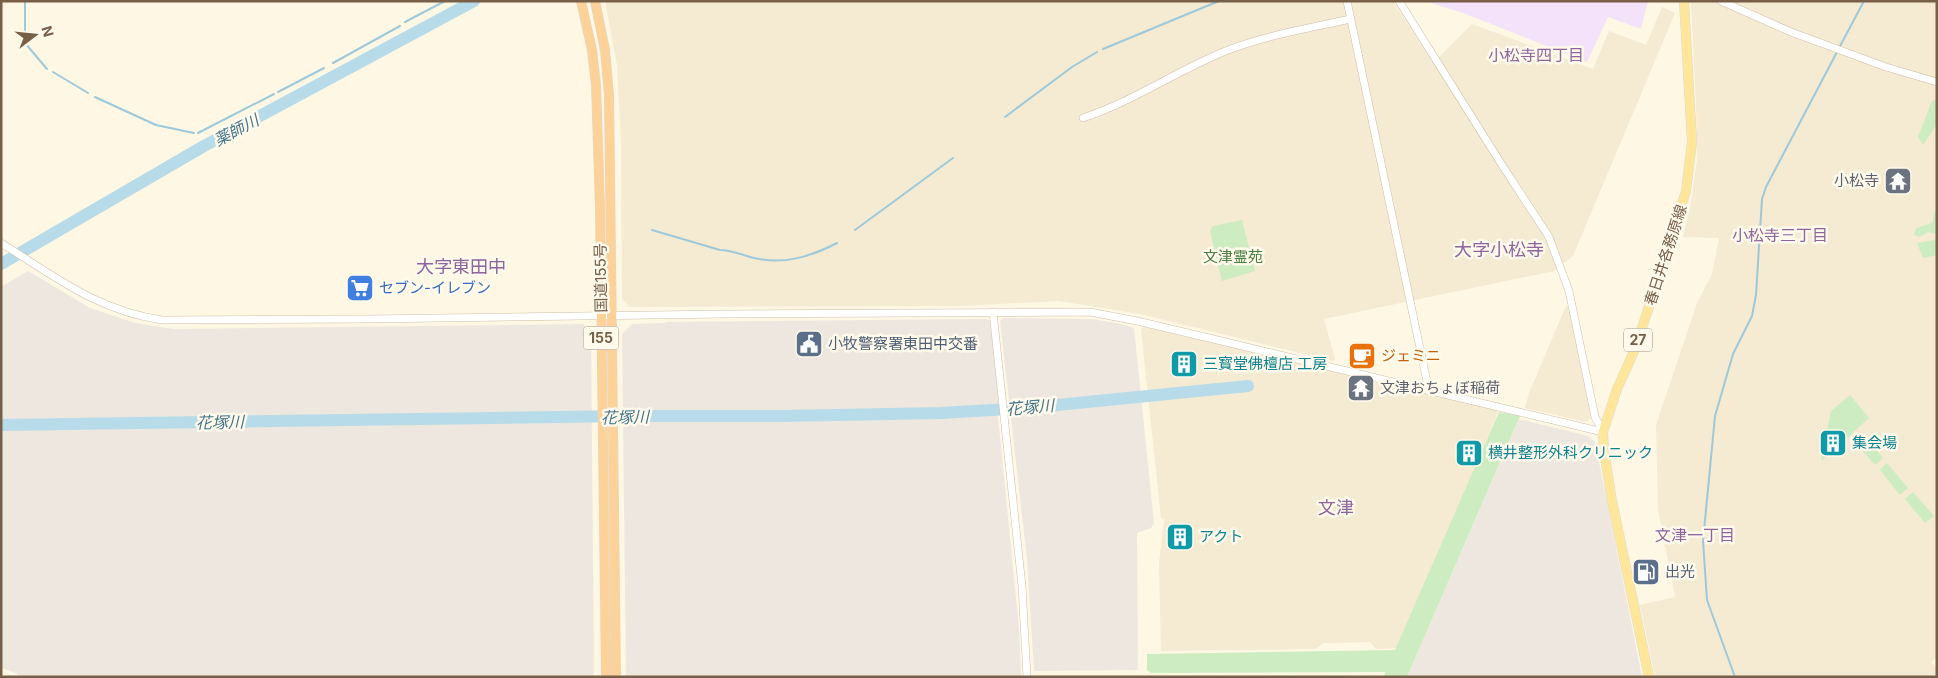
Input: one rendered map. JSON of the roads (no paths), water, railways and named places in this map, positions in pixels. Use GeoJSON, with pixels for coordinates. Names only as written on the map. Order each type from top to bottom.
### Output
{"type":"FeatureCollection","features":[{"type":"Feature","properties":{"kind":"highway","name":"国道155号"},"geometry":{"type":"LineString","coordinates":[[581,1],[592,50],[596,85],[606,677]]}},
{"type":"Feature","properties":{"kind":"highway","name":"国道155号"},"geometry":{"type":"LineString","coordinates":[[595,1],[605,50],[609,95],[616,677]]}},
{"type":"Feature","properties":{"kind":"main road","name":"春日井各務原線"},"geometry":{"type":"LineString","coordinates":[[1648,677],[1612,501],[1603,432],[1617,389],[1636,347],[1674,234],[1686,191],[1692,142],[1684,1]]}},
{"type":"Feature","properties":{"kind":"street"},"geometry":{"type":"LineString","coordinates":[[1347,1],[1429,391]]}},
{"type":"Feature","properties":{"kind":"street"},"geometry":{"type":"LineString","coordinates":[[1400,1],[1549,237],[1569,291],[1595,417],[1603,432]]}},
{"type":"Feature","properties":{"kind":"street"},"geometry":{"type":"LineString","coordinates":[[1721,1],[1792,32],[1886,67],[1937,82]]}},
{"type":"Feature","properties":{"kind":"street"},"geometry":{"type":"LineString","coordinates":[[1083,118],[1120,104],[1230,49],[1271,37],[1350,19]]}},
{"type":"Feature","properties":{"kind":"street"},"geometry":{"type":"LineString","coordinates":[[1,243],[82,294],[134,314],[162,320],[1090,312],[1137,321],[1603,432]]}},
{"type":"Feature","properties":{"kind":"street"},"geometry":{"type":"LineString","coordinates":[[993,312],[1022,586],[1027,677]]}},
{"type":"Feature","properties":{"kind":"waterway"},"geometry":{"type":"LineString","coordinates":[[25,1],[25,43],[47,69]]}},
{"type":"Feature","properties":{"kind":"waterway"},"geometry":{"type":"LineString","coordinates":[[405,22],[445,1]]}},
{"type":"Feature","properties":{"kind":"waterway","name":"薬師川"},"geometry":{"type":"LineString","coordinates":[[1,264],[204,146],[474,1]]}},
{"type":"Feature","properties":{"kind":"waterway"},"geometry":{"type":"LineString","coordinates":[[1103,49],[1219,1]]}},
{"type":"Feature","properties":{"kind":"waterway"},"geometry":{"type":"LineString","coordinates":[[1839,48],[1864,1]]}},
{"type":"Feature","properties":{"kind":"waterway"},"geometry":{"type":"LineString","coordinates":[[333,63],[400,26]]}},
{"type":"Feature","properties":{"kind":"waterway"},"geometry":{"type":"LineString","coordinates":[[1005,117],[1072,67],[1097,52]]}},
{"type":"Feature","properties":{"kind":"waterway"},"geometry":{"type":"LineString","coordinates":[[1735,677],[1707,600],[1703,541],[1715,416],[1733,354],[1752,316],[1756,295],[1762,199],[1766,187],[1837,52]]}},
{"type":"Feature","properties":{"kind":"waterway"},"geometry":{"type":"LineString","coordinates":[[278,92],[324,68]]}},
{"type":"Feature","properties":{"kind":"waterway"},"geometry":{"type":"LineString","coordinates":[[53,72],[88,93]]}},
{"type":"Feature","properties":{"kind":"waterway"},"geometry":{"type":"LineString","coordinates":[[198,133],[274,94]]}},
{"type":"Feature","properties":{"kind":"waterway"},"geometry":{"type":"LineString","coordinates":[[95,97],[156,125],[194,133]]}},
{"type":"Feature","properties":{"kind":"waterway"},"geometry":{"type":"LineString","coordinates":[[855,230],[953,158]]}},
{"type":"Feature","properties":{"kind":"waterway"},"geometry":{"type":"LineString","coordinates":[[652,230],[720,250],[775,261],[807,256],[837,243]]}},
{"type":"Feature","properties":{"kind":"waterway","name":"花塚川"},"geometry":{"type":"LineString","coordinates":[[1,425],[941,413],[1027,408],[1248,386]]}},
{"type":"Feature","properties":{"kind":"place","name":"小松寺"},"geometry":{"type":"Point","coordinates":[1898,181]}},
{"type":"Feature","properties":{"kind":"place","name":"セブン-イレブン"},"geometry":{"type":"Point","coordinates":[360,288]}},
{"type":"Feature","properties":{"kind":"place","name":"小牧警察署東田中交番"},"geometry":{"type":"Point","coordinates":[809,344]}},
{"type":"Feature","properties":{"kind":"place","name":"ジェミニ"},"geometry":{"type":"Point","coordinates":[1362,356]}},
{"type":"Feature","properties":{"kind":"place","name":"三寳堂佛檀店 工房"},"geometry":{"type":"Point","coordinates":[1184,364]}},
{"type":"Feature","properties":{"kind":"place","name":"文津おちょぼ稲荷"},"geometry":{"type":"Point","coordinates":[1361,388]}},
{"type":"Feature","properties":{"kind":"place","name":"集会場"},"geometry":{"type":"Point","coordinates":[1833,443]}},
{"type":"Feature","properties":{"kind":"place","name":"横井整形外科クリニック"},"geometry":{"type":"Point","coordinates":[1469,453]}},
{"type":"Feature","properties":{"kind":"place","name":"アクト"},"geometry":{"type":"Point","coordinates":[1180,537]}},
{"type":"Feature","properties":{"kind":"place","name":"出光"},"geometry":{"type":"Point","coordinates":[1646,572]}},
{"type":"Feature","properties":{"kind":"district","name":"小松寺四丁目"},"geometry":{"type":"Point","coordinates":[1536,55]}},
{"type":"Feature","properties":{"kind":"district","name":"小松寺三丁目"},"geometry":{"type":"Point","coordinates":[1780,235]}},
{"type":"Feature","properties":{"kind":"district","name":"大字小松寺"},"geometry":{"type":"Point","coordinates":[1499,250]}},
{"type":"Feature","properties":{"kind":"district","name":"大字東田中"},"geometry":{"type":"Point","coordinates":[461,267]}},
{"type":"Feature","properties":{"kind":"district","name":"文津"},"geometry":{"type":"Point","coordinates":[1336,508]}},
{"type":"Feature","properties":{"kind":"district","name":"文津一丁目"},"geometry":{"type":"Point","coordinates":[1695,535]}},
{"type":"Feature","properties":{"kind":"park label","name":"文津霊苑"},"geometry":{"type":"Point","coordinates":[1233,257]}}]}
